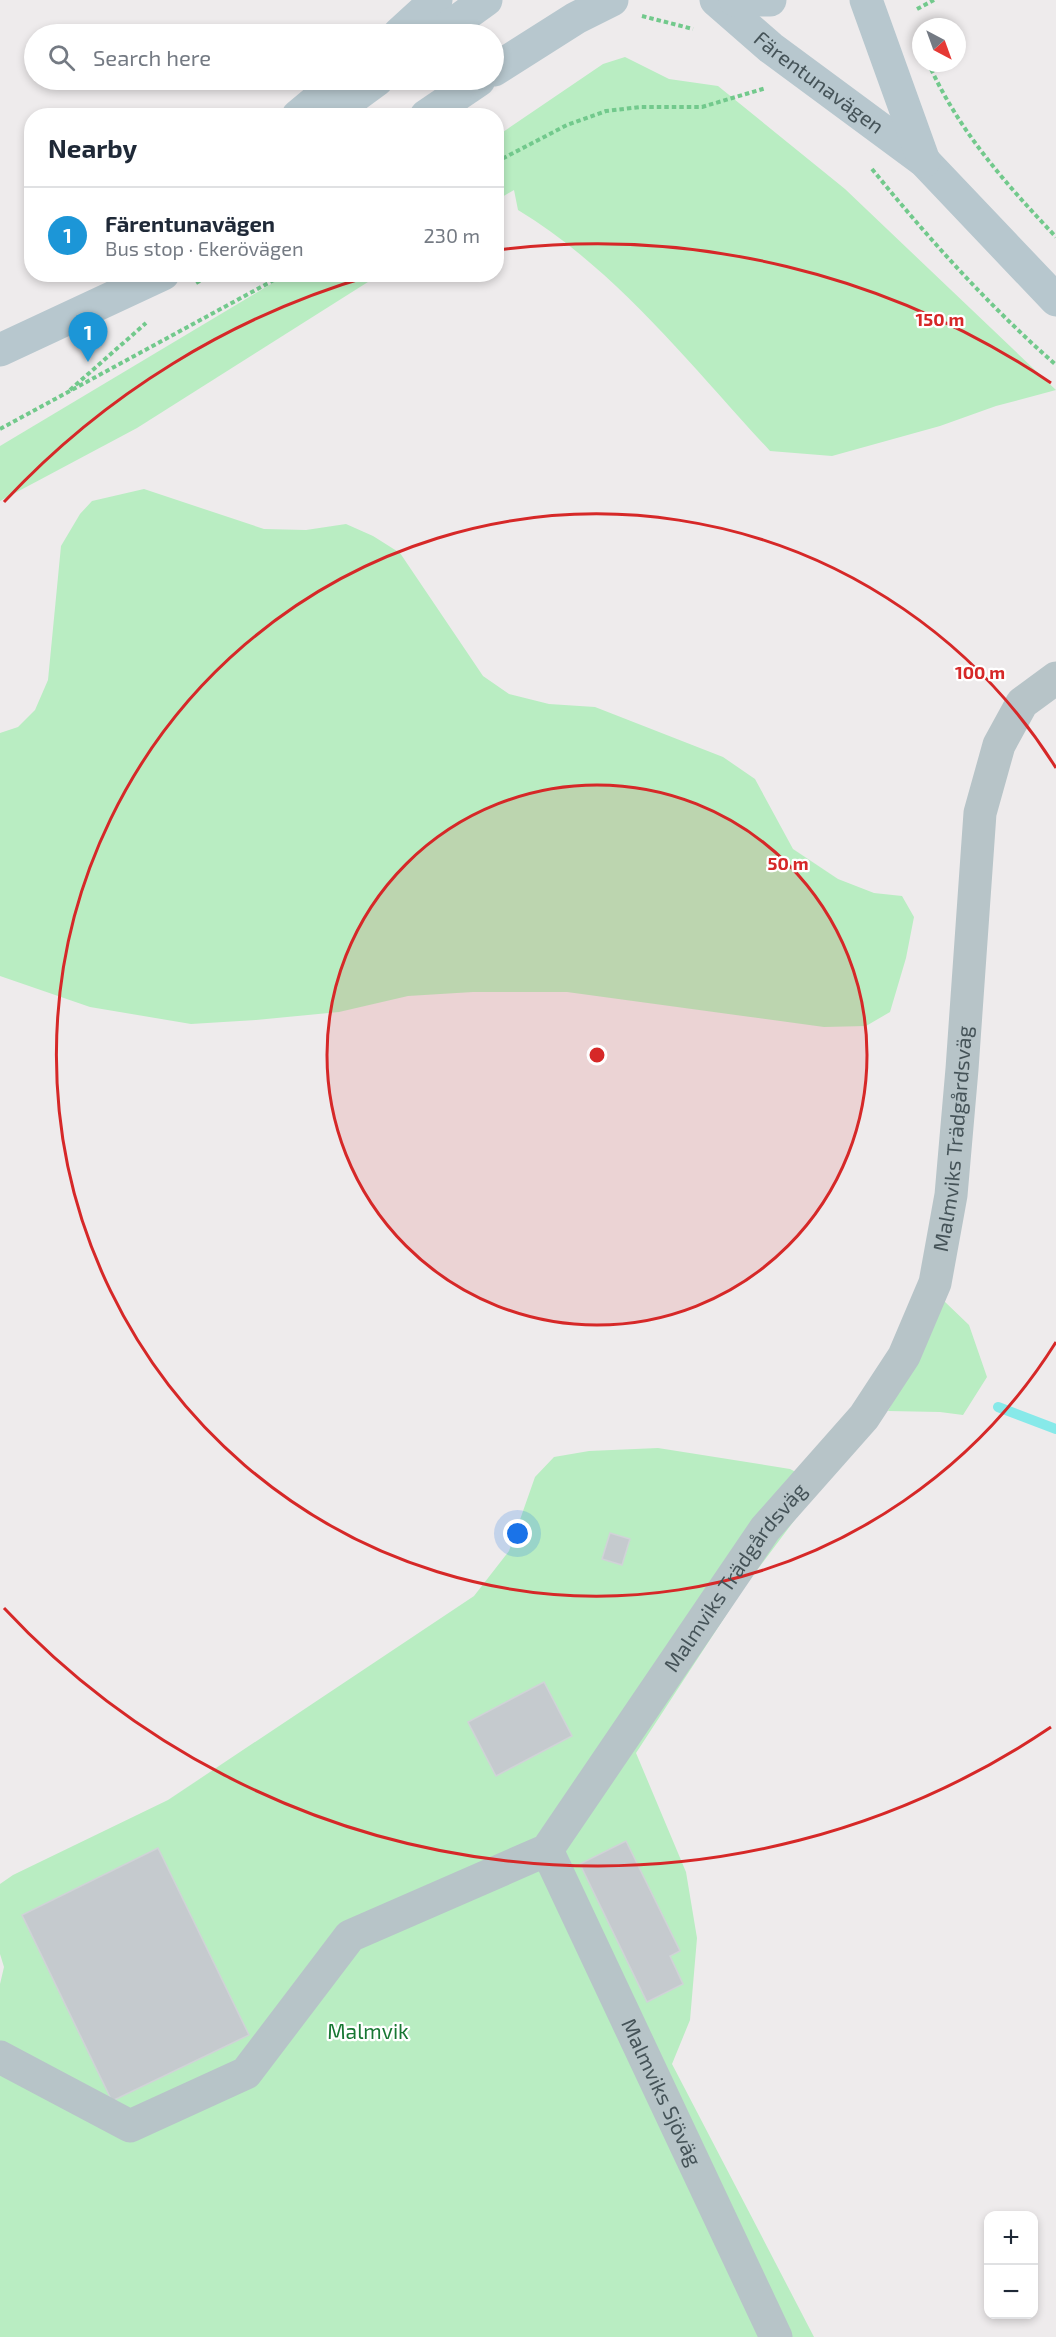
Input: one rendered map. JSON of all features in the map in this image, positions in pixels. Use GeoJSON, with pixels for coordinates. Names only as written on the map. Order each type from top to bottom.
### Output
{"type":"FeatureCollection","features":[{"type":"Feature","properties":{"kind":"main road"},"geometry":{"type":"LineString","coordinates":[[410,24],[436,0]]}},
{"type":"Feature","properties":{"kind":"main road"},"geometry":{"type":"LineString","coordinates":[[453,24],[486,0]]}},
{"type":"Feature","properties":{"kind":"main road","name":"Färentunavägen"},"geometry":{"type":"LineString","coordinates":[[716,0],[771,48],[924,161],[1056,300]]}},
{"type":"Feature","properties":{"kind":"main road"},"geometry":{"type":"LineString","coordinates":[[735,0],[770,0]]}},
{"type":"Feature","properties":{"kind":"main road","name":"Färentunavägen"},"geometry":{"type":"LineString","coordinates":[[866,0],[924,161]]}},
{"type":"Feature","properties":{"kind":"main road"},"geometry":{"type":"LineString","coordinates":[[504,64],[576,18],[623,8]]}},
{"type":"Feature","properties":{"kind":"main road"},"geometry":{"type":"LineString","coordinates":[[308,108],[330,90]]}},
{"type":"Feature","properties":{"kind":"main road"},"geometry":{"type":"LineString","coordinates":[[339,108],[363,90]]}},
{"type":"Feature","properties":{"kind":"main road"},"geometry":{"type":"LineString","coordinates":[[438,108],[464,90]]}},
{"type":"Feature","properties":{"kind":"main road"},"geometry":{"type":"LineString","coordinates":[[0,334],[94,282]]}},
{"type":"Feature","properties":{"kind":"main road"},"geometry":{"type":"LineString","coordinates":[[0,350],[146,282]]}},
{"type":"Feature","properties":{"kind":"street","name":"Malmviks Trädgårdsväg"},"geometry":{"type":"LineString","coordinates":[[547,1850],[765,1529],[864,1417],[904,1356],[935,1283],[951,1195],[980,813],[999,745],[1022,703],[1056,678]]}},
{"type":"Feature","properties":{"kind":"street"},"geometry":{"type":"LineString","coordinates":[[0,2057],[130,2126],[246,2073],[350,1936],[547,1850]]}},
{"type":"Feature","properties":{"kind":"street","name":"Malmviks Sjöväg"},"geometry":{"type":"LineString","coordinates":[[547,1850],[776,2337]]}},
{"type":"Feature","properties":{"kind":"path"},"geometry":{"type":"LineString","coordinates":[[917,9],[934,0]]}},
{"type":"Feature","properties":{"kind":"path"},"geometry":{"type":"LineString","coordinates":[[623,8],[701,33]]}},
{"type":"Feature","properties":{"kind":"path"},"geometry":{"type":"LineString","coordinates":[[933,72],[964,128],[1004,182],[1056,237]]}},
{"type":"Feature","properties":{"kind":"path"},"geometry":{"type":"LineString","coordinates":[[504,158],[567,124],[606,111],[640,107],[702,107],[768,88]]}},
{"type":"Feature","properties":{"kind":"path"},"geometry":{"type":"LineString","coordinates":[[867,163],[968,282],[1056,365]]}},
{"type":"Feature","properties":{"kind":"path"},"geometry":{"type":"LineString","coordinates":[[194,285],[199,282]]}},
{"type":"Feature","properties":{"kind":"path"},"geometry":{"type":"LineString","coordinates":[[0,429],[270,282]]}},
{"type":"Feature","properties":{"kind":"path"},"geometry":{"type":"LineString","coordinates":[[65,395],[150,320]]}},
{"type":"Feature","properties":{"kind":"green space"},"geometry":{"type":"Polygon","coordinates":[[[625,57],[669,79],[718,86],[845,189],[1056,390],[832,456],[770,451],[621,290],[554,234],[518,210],[514,190],[504,196],[504,131],[603,64],[625,57]]]}},
{"type":"Feature","properties":{"kind":"green space"},"geometry":{"type":"Polygon","coordinates":[[[274,282],[368,282],[137,428],[0,501],[0,446],[274,282]]]}},
{"type":"Feature","properties":{"kind":"green space"},"geometry":{"type":"Polygon","coordinates":[[[144,489],[264,529],[306,530],[346,524],[373,536],[400,553],[483,676],[509,694],[549,704],[595,707],[723,757],[755,779],[793,849],[838,879],[874,893],[902,896],[914,917],[906,958],[890,1012],[866,1026],[824,1027],[567,992],[473,992],[408,996],[339,1012],[191,1024],[90,1007],[0,976],[0,733],[18,727],[35,710],[48,680],[61,546],[80,514],[92,501],[144,489]]]}},
{"type":"Feature","properties":{"kind":"green space"},"geometry":{"type":"Polygon","coordinates":[[[944,1301],[969,1325],[987,1377],[963,1415],[888,1411],[944,1301]]]}},
{"type":"Feature","properties":{"kind":"green space","name":"Malmvik"},"geometry":{"type":"Polygon","coordinates":[[[658,1448],[790,1469],[821,1485],[745,1586],[636,1753],[686,1872],[697,1938],[690,2020],[672,2064],[814,2337],[0,2337],[0,1984],[4,1967],[0,1954],[0,1884],[13,1875],[168,1800],[474,1596],[509,1551],[535,1477],[554,1457],[589,1451],[658,1448]]]}},
{"type":"Feature","properties":{"kind":"building"},"geometry":{"type":"Polygon","coordinates":[[[610,1533],[630,1539],[622,1565],[602,1559],[610,1533]]]}},
{"type":"Feature","properties":{"kind":"building"},"geometry":{"type":"Polygon","coordinates":[[[544,1682],[572,1736],[496,1776],[468,1722],[544,1682]]]}},
{"type":"Feature","properties":{"kind":"building"},"geometry":{"type":"Polygon","coordinates":[[[626,1841],[680,1951],[670,1956],[683,1984],[647,2002],[580,1864],[626,1841]]]}},
{"type":"Feature","properties":{"kind":"building"},"geometry":{"type":"Polygon","coordinates":[[[158,1848],[249,2035],[112,2101],[22,1915],[158,1848]]]}},
{"type":"Feature","properties":{"kind":"waterway"},"geometry":{"type":"LineString","coordinates":[[998,1407],[1056,1429]]}},
{"type":"Feature","properties":{"kind":"place","name":"Färentunavägen"},"geometry":{"type":"Point","coordinates":[88,362]}}]}
